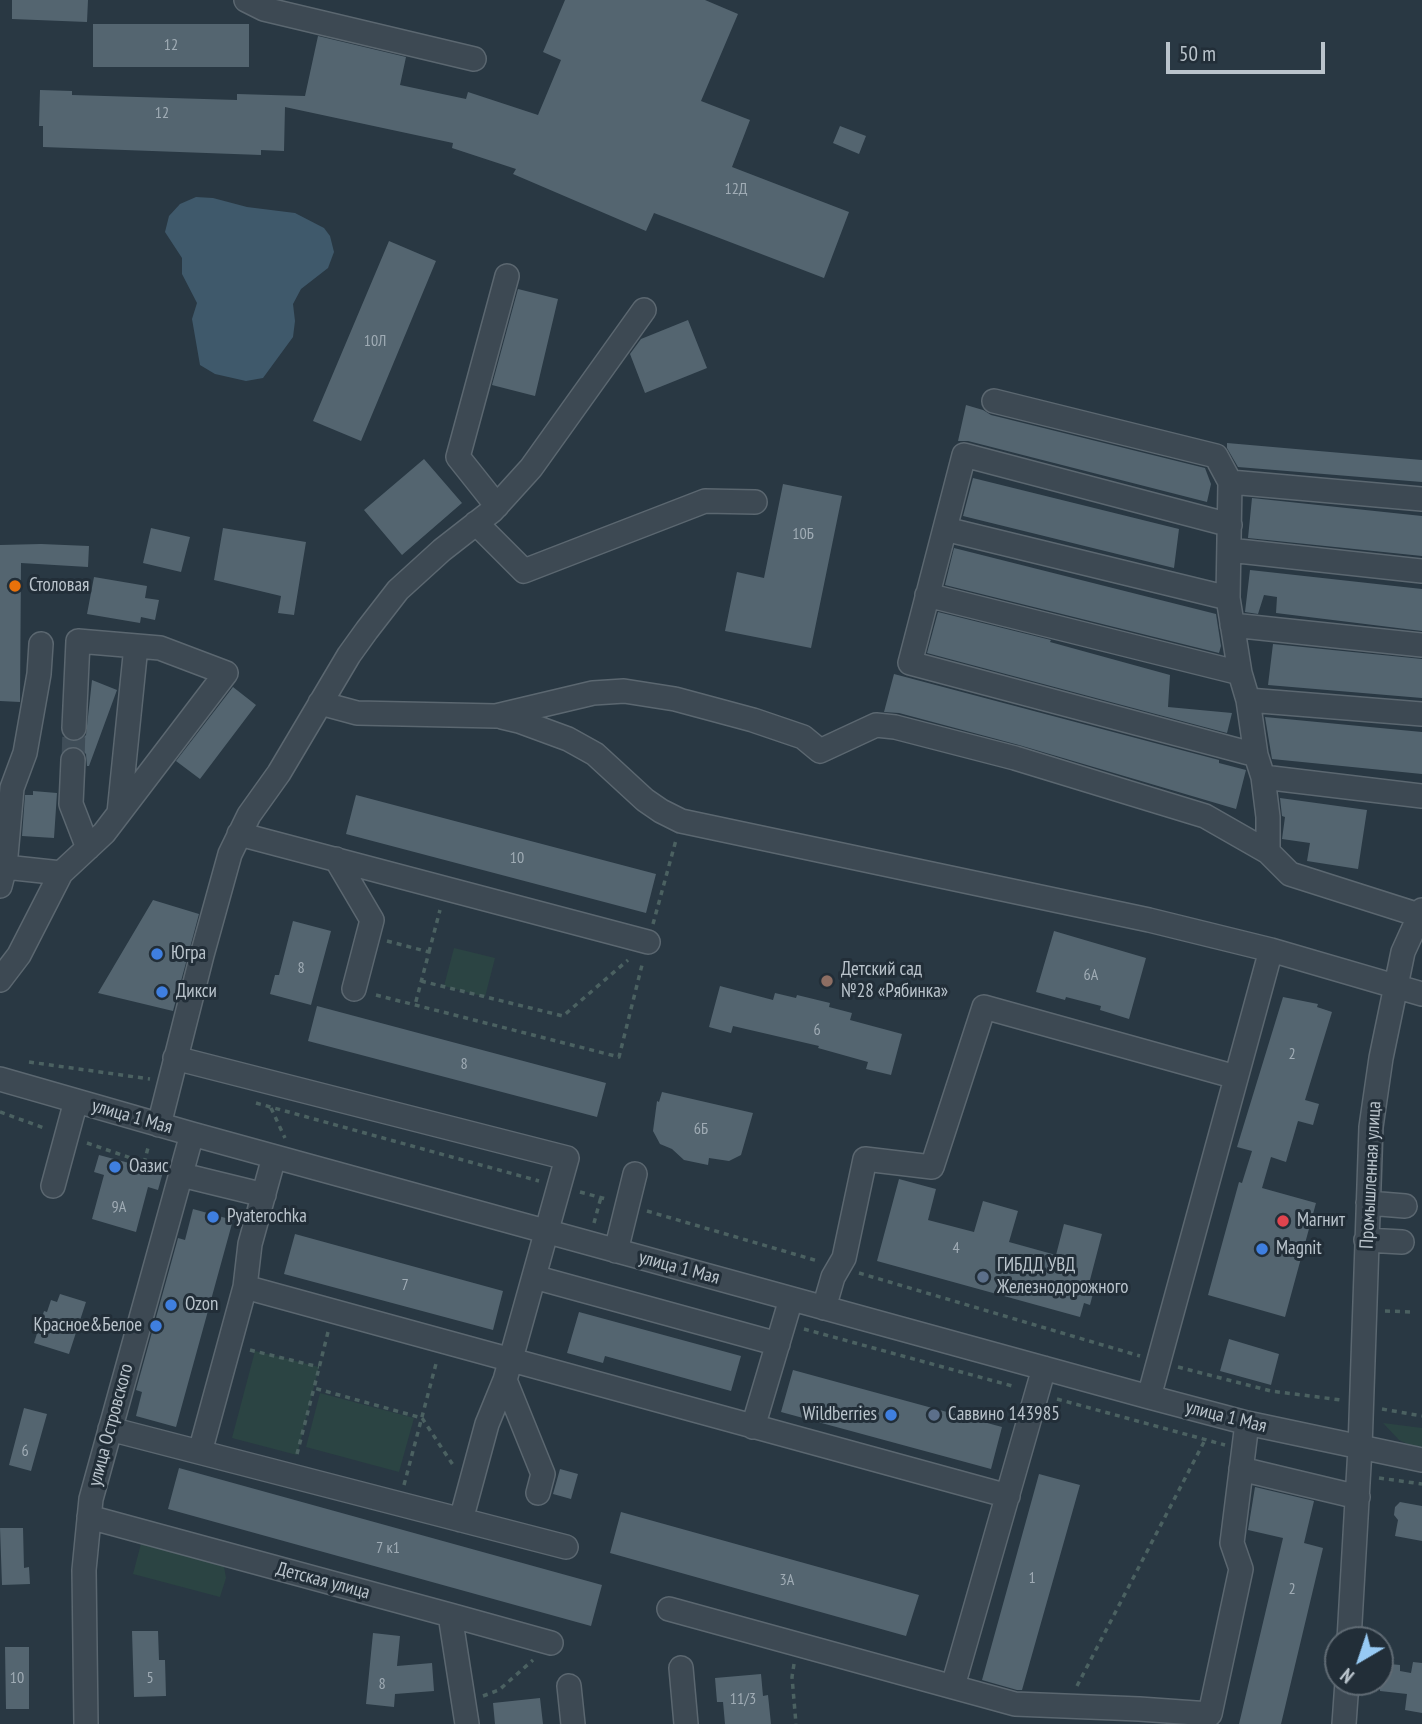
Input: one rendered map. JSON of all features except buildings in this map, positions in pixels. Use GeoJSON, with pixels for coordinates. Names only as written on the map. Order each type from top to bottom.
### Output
{"type":"FeatureCollection","features":[{"type":"Feature","properties":{"kind":"street"},"geometry":{"type":"LineString","coordinates":[[246,0],[264,9],[474,59]]}},
{"type":"Feature","properties":{"kind":"street"},"geometry":{"type":"LineString","coordinates":[[496,506],[458,457],[507,276]]}},
{"type":"Feature","properties":{"kind":"street"},"geometry":{"type":"LineString","coordinates":[[159,1125],[230,854],[248,815],[279,773],[349,655],[398,590],[496,506],[531,468],[644,310]]}},
{"type":"Feature","properties":{"kind":"street"},"geometry":{"type":"LineString","coordinates":[[994,401],[1216,456],[1230,482],[1228,598],[1256,755],[1263,777],[1269,817],[1268,852]]}},
{"type":"Feature","properties":{"kind":"street"},"geometry":{"type":"LineString","coordinates":[[1230,525],[964,455],[909,663],[1256,755]]}},
{"type":"Feature","properties":{"kind":"street"},"geometry":{"type":"LineString","coordinates":[[1230,482],[1422,499]]}},
{"type":"Feature","properties":{"kind":"street"},"geometry":{"type":"LineString","coordinates":[[476,523],[524,570],[705,501],[755,502]]}},
{"type":"Feature","properties":{"kind":"street"},"geometry":{"type":"LineString","coordinates":[[945,529],[1228,598]]}},
{"type":"Feature","properties":{"kind":"street"},"geometry":{"type":"LineString","coordinates":[[1230,550],[1422,571]]}},
{"type":"Feature","properties":{"kind":"street"},"geometry":{"type":"LineString","coordinates":[[927,596],[1240,673]]}},
{"type":"Feature","properties":{"kind":"street"},"geometry":{"type":"LineString","coordinates":[[1232,625],[1422,645]]}},
{"type":"Feature","properties":{"kind":"street"},"geometry":{"type":"LineString","coordinates":[[0,980],[19,955],[61,873],[119,813],[226,673],[160,648],[78,641],[74,728]]}},
{"type":"Feature","properties":{"kind":"street"},"geometry":{"type":"LineString","coordinates":[[41,644],[39,674],[25,753],[12,788],[2,876],[61,873]]}},
{"type":"Feature","properties":{"kind":"street"},"geometry":{"type":"LineString","coordinates":[[119,813],[136,646]]}},
{"type":"Feature","properties":{"kind":"street"},"geometry":{"type":"LineString","coordinates":[[496,716],[593,693],[624,691],[676,699],[762,723],[803,737],[820,751],[876,725],[895,727],[1015,758],[1205,816],[1268,852],[1290,874],[1420,912]]}},
{"type":"Feature","properties":{"kind":"street"},"geometry":{"type":"LineString","coordinates":[[1248,700],[1422,714]]}},
{"type":"Feature","properties":{"kind":"street"},"geometry":{"type":"LineString","coordinates":[[320,703],[356,713],[496,716],[519,721],[568,738],[595,754],[653,806],[681,821],[1149,920],[1271,950],[1422,994]]}},
{"type":"Feature","properties":{"kind":"street"},"geometry":{"type":"LineString","coordinates":[[73,760],[71,804],[88,848]]}},
{"type":"Feature","properties":{"kind":"street"},"geometry":{"type":"LineString","coordinates":[[1263,777],[1422,796]]}},
{"type":"Feature","properties":{"kind":"street"},"geometry":{"type":"LineString","coordinates":[[239,834],[648,942]]}},
{"type":"Feature","properties":{"kind":"street"},"geometry":{"type":"LineString","coordinates":[[336,859],[372,920],[354,989]]}},
{"type":"Feature","properties":{"kind":"street","name":"Промышленная улица"},"geometry":{"type":"LineString","coordinates":[[1350,1626],[1359,1486],[1371,1127],[1381,1058],[1403,952],[1420,912]]}},
{"type":"Feature","properties":{"kind":"street"},"geometry":{"type":"LineString","coordinates":[[1149,1397],[1271,950]]}},
{"type":"Feature","properties":{"kind":"street"},"geometry":{"type":"LineString","coordinates":[[824,1308],[833,1277],[844,1258],[865,1159],[932,1167],[984,1007],[1236,1077]]}},
{"type":"Feature","properties":{"kind":"street"},"geometry":{"type":"LineString","coordinates":[[173,1069],[567,1158],[508,1370],[487,1424],[461,1520]]}},
{"type":"Feature","properties":{"kind":"street","name":"улица 1 Мая"},"geometry":{"type":"LineString","coordinates":[[0,1079],[192,1135],[1149,1397],[1247,1423],[1422,1460]]}},
{"type":"Feature","properties":{"kind":"street"},"geometry":{"type":"LineString","coordinates":[[53,1186],[76,1101]]}},
{"type":"Feature","properties":{"kind":"street","name":"улица Островского"},"geometry":{"type":"LineString","coordinates":[[86,1724],[84,1570],[96,1478],[192,1135]]}},
{"type":"Feature","properties":{"kind":"street"},"geometry":{"type":"LineString","coordinates":[[200,1452],[245,1287],[250,1244],[274,1157]]}},
{"type":"Feature","properties":{"kind":"street"},"geometry":{"type":"LineString","coordinates":[[616,1251],[635,1174]]}},
{"type":"Feature","properties":{"kind":"street"},"geometry":{"type":"LineString","coordinates":[[181,1175],[264,1195]]}},
{"type":"Feature","properties":{"kind":"street"},"geometry":{"type":"LineString","coordinates":[[1368,1203],[1405,1206]]}},
{"type":"Feature","properties":{"kind":"street"},"geometry":{"type":"LineString","coordinates":[[1366,1240],[1402,1242]]}},
{"type":"Feature","properties":{"kind":"street"},"geometry":{"type":"LineString","coordinates":[[534,1277],[781,1334]]}},
{"type":"Feature","properties":{"kind":"street"},"geometry":{"type":"LineString","coordinates":[[245,1287],[442,1341],[508,1370],[753,1427],[1007,1496]]}},
{"type":"Feature","properties":{"kind":"street"},"geometry":{"type":"LineString","coordinates":[[753,1427],[791,1299]]}},
{"type":"Feature","properties":{"kind":"street"},"geometry":{"type":"LineString","coordinates":[[953,1686],[1044,1368]]}},
{"type":"Feature","properties":{"kind":"street"},"geometry":{"type":"LineString","coordinates":[[508,1370],[543,1474],[538,1493]]}},
{"type":"Feature","properties":{"kind":"street"},"geometry":{"type":"LineString","coordinates":[[670,1609],[1015,1704],[1210,1714],[1241,1569],[1232,1543],[1247,1423]]}},
{"type":"Feature","properties":{"kind":"street"},"geometry":{"type":"LineString","coordinates":[[110,1429],[566,1547]]}},
{"type":"Feature","properties":{"kind":"street"},"geometry":{"type":"LineString","coordinates":[[1242,1460],[1359,1486]]}},
{"type":"Feature","properties":{"kind":"street","name":"Детская улица"},"geometry":{"type":"LineString","coordinates":[[89,1517],[551,1643]]}},
{"type":"Feature","properties":{"kind":"street"},"geometry":{"type":"LineString","coordinates":[[450,1615],[466,1713]]}},
{"type":"Feature","properties":{"kind":"street"},"geometry":{"type":"LineString","coordinates":[[681,1668],[686,1724]]}},
{"type":"Feature","properties":{"kind":"street"},"geometry":{"type":"LineString","coordinates":[[569,1686],[573,1724]]}},
{"type":"Feature","properties":{"kind":"street"},"geometry":{"type":"LineString","coordinates":[[1344,1724],[1346,1696]]}},
{"type":"Feature","properties":{"kind":"path"},"geometry":{"type":"LineString","coordinates":[[354,989],[618,1057],[681,821]]}},
{"type":"Feature","properties":{"kind":"path"},"geometry":{"type":"LineString","coordinates":[[415,1005],[445,888]]}},
{"type":"Feature","properties":{"kind":"path"},"geometry":{"type":"LineString","coordinates":[[368,936],[429,952]]}},
{"type":"Feature","properties":{"kind":"path"},"geometry":{"type":"LineString","coordinates":[[421,981],[563,1016],[648,942]]}},
{"type":"Feature","properties":{"kind":"path"},"geometry":{"type":"LineString","coordinates":[[20,1061],[173,1069]]}},
{"type":"Feature","properties":{"kind":"path"},"geometry":{"type":"LineString","coordinates":[[246,1101],[627,1205],[1159,1361],[1272,1391],[1362,1402],[1371,1408],[1422,1416]]}},
{"type":"Feature","properties":{"kind":"path"},"geometry":{"type":"LineString","coordinates":[[0,1112],[181,1175]]}},
{"type":"Feature","properties":{"kind":"path"},"geometry":{"type":"LineString","coordinates":[[292,1476],[333,1311]]}},
{"type":"Feature","properties":{"kind":"path"},"geometry":{"type":"LineString","coordinates":[[781,1334],[1037,1393],[1205,1440],[1242,1460]]}},
{"type":"Feature","properties":{"kind":"path"},"geometry":{"type":"LineString","coordinates":[[399,1504],[442,1341]]}},
{"type":"Feature","properties":{"kind":"path"},"geometry":{"type":"LineString","coordinates":[[230,1345],[319,1367]]}},
{"type":"Feature","properties":{"kind":"path"},"geometry":{"type":"LineString","coordinates":[[314,1388],[422,1418],[469,1490]]}},
{"type":"Feature","properties":{"kind":"path"},"geometry":{"type":"LineString","coordinates":[[1066,1706],[1205,1440]]}},
{"type":"Feature","properties":{"kind":"path"},"geometry":{"type":"LineString","coordinates":[[1359,1486],[1422,1484]]}},
{"type":"Feature","properties":{"kind":"path"},"geometry":{"type":"LineString","coordinates":[[466,1713],[499,1690],[551,1643]]}},
{"type":"Feature","properties":{"kind":"path"},"geometry":{"type":"LineString","coordinates":[[796,1724],[792,1677],[797,1644]]}},
{"type":"Feature","properties":{"kind":"green space"},"geometry":{"type":"Polygon","coordinates":[[[454,948],[495,958],[485,997],[444,986],[454,948]]]}},
{"type":"Feature","properties":{"kind":"green space"},"geometry":{"type":"Polygon","coordinates":[[[255,1351],[319,1367],[297,1455],[232,1438],[255,1351]]]}},
{"type":"Feature","properties":{"kind":"green space"},"geometry":{"type":"Polygon","coordinates":[[[320,1393],[414,1418],[399,1472],[306,1447],[320,1393]]]}},
{"type":"Feature","properties":{"kind":"green space"},"geometry":{"type":"Polygon","coordinates":[[[1383,1423],[1422,1428],[1422,1451],[1399,1440],[1383,1423]]]}},
{"type":"Feature","properties":{"kind":"green space"},"geometry":{"type":"Polygon","coordinates":[[[142,1540],[223,1561],[226,1578],[220,1597],[133,1574],[142,1540]]]}},
{"type":"Feature","properties":{"kind":"water"},"geometry":{"type":"Polygon","coordinates":[[[196,197],[295,213],[324,228],[330,236],[334,252],[328,268],[301,289],[293,304],[293,337],[263,378],[246,381],[215,374],[200,365],[192,319],[197,303],[182,274],[182,258],[165,232],[169,216],[180,204],[196,197]]]}},
{"type":"Feature","properties":{"kind":"tunnel"},"geometry":{"type":"LineString","coordinates":[[73,760],[74,728]]}},
{"type":"Feature","properties":{"kind":"place","name":"Столовая"},"geometry":{"type":"Point","coordinates":[15,586]}},
{"type":"Feature","properties":{"kind":"place","name":"Югра"},"geometry":{"type":"Point","coordinates":[157,954]}},
{"type":"Feature","properties":{"kind":"place","name":"Детский сад №28 «Рябинка»"},"geometry":{"type":"Point","coordinates":[827,981]}},
{"type":"Feature","properties":{"kind":"place","name":"Дикси"},"geometry":{"type":"Point","coordinates":[162,992]}},
{"type":"Feature","properties":{"kind":"place","name":"Оазис"},"geometry":{"type":"Point","coordinates":[115,1167]}},
{"type":"Feature","properties":{"kind":"place","name":"Pyaterochka"},"geometry":{"type":"Point","coordinates":[213,1217]}},
{"type":"Feature","properties":{"kind":"place","name":"Магнит"},"geometry":{"type":"Point","coordinates":[1283,1221]}},
{"type":"Feature","properties":{"kind":"place","name":"Magnit"},"geometry":{"type":"Point","coordinates":[1262,1249]}},
{"type":"Feature","properties":{"kind":"place","name":"ГИБДД УВД Железнодорожного"},"geometry":{"type":"Point","coordinates":[983,1277]}},
{"type":"Feature","properties":{"kind":"place","name":"Ozon"},"geometry":{"type":"Point","coordinates":[171,1305]}},
{"type":"Feature","properties":{"kind":"place","name":"Красное&Белое"},"geometry":{"type":"Point","coordinates":[156,1326]}},
{"type":"Feature","properties":{"kind":"place","name":"Wildberries"},"geometry":{"type":"Point","coordinates":[891,1415]}},
{"type":"Feature","properties":{"kind":"place","name":"Саввино 143985"},"geometry":{"type":"Point","coordinates":[934,1415]}}]}
